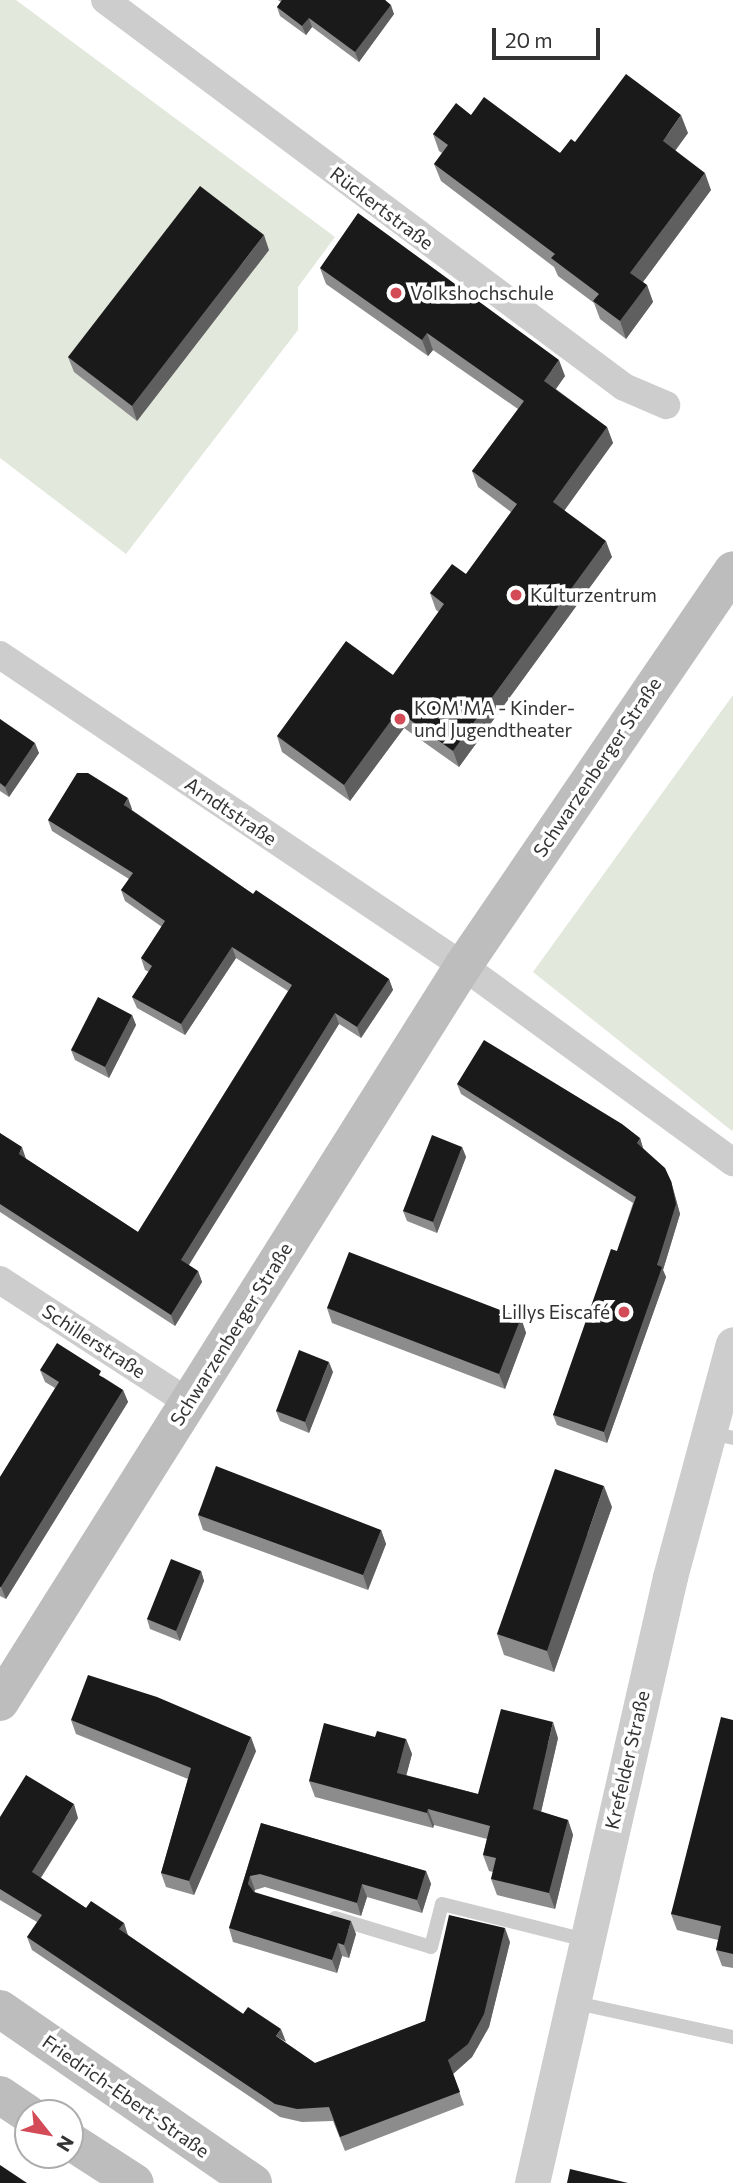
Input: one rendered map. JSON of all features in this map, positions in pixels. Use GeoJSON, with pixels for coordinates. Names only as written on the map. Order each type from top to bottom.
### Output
{"type":"FeatureCollection","features":[{"type":"Feature","properties":{"kind":"main road","name":"Schwarzenberger Straße"},"geometry":{"type":"LineString","coordinates":[[0,1702],[463,965],[733,570]]}},
{"type":"Feature","properties":{"kind":"main road","name":"Friedrich-Ebert-Straße"},"geometry":{"type":"LineString","coordinates":[[0,2009],[253,2183]]}},
{"type":"Feature","properties":{"kind":"main road"},"geometry":{"type":"LineString","coordinates":[[84,2150],[135,2183]]}},
{"type":"Feature","properties":{"kind":"street","name":"Rückertstraße"},"geometry":{"type":"LineString","coordinates":[[105,0],[624,387],[666,405]]}},
{"type":"Feature","properties":{"kind":"street","name":"Arndtstraße"},"geometry":{"type":"LineString","coordinates":[[0,655],[463,965]]}},
{"type":"Feature","properties":{"kind":"street"},"geometry":{"type":"LineString","coordinates":[[463,965],[733,1162]]}},
{"type":"Feature","properties":{"kind":"street","name":"Schillerstraße"},"geometry":{"type":"LineString","coordinates":[[0,1280],[188,1402]]}},
{"type":"Feature","properties":{"kind":"street","name":"Krefelder Straße"},"geometry":{"type":"LineString","coordinates":[[531,2182],[570,2001],[670,1577],[721,1435],[733,1344]]}},
{"type":"Feature","properties":{"kind":"lane"},"geometry":{"type":"LineString","coordinates":[[314,1912],[431,1947],[442,1904],[585,1940]]}},
{"type":"Feature","properties":{"kind":"lane"},"geometry":{"type":"LineString","coordinates":[[570,2001],[733,2037]]}},
{"type":"Feature","properties":{"kind":"shaded area"},"geometry":{"type":"Polygon","coordinates":[[[0,0],[16,0],[335,237],[298,287],[298,330],[126,554],[0,458],[0,0]]]}},
{"type":"Feature","properties":{"kind":"shaded area"},"geometry":{"type":"Polygon","coordinates":[[[733,695],[733,1129],[732,1131],[533,972],[733,695]]]}},
{"type":"Feature","properties":{"kind":"building"},"geometry":{"type":"Polygon","coordinates":[[[282,0],[385,0],[391,5],[355,52],[309,18],[302,26],[277,7],[282,0]]]}},
{"type":"Feature","properties":{"kind":"building"},"geometry":{"type":"Polygon","coordinates":[[[626,74],[681,115],[663,141],[705,173],[630,273],[647,285],[620,321],[593,301],[599,294],[551,258],[555,254],[434,164],[448,145],[433,134],[456,103],[471,115],[484,97],[560,153],[571,139],[575,142],[626,74]]]}},
{"type":"Feature","properties":{"kind":"building"},"geometry":{"type":"Polygon","coordinates":[[[200,186],[264,235],[132,406],[68,357],[200,186]]]}},
{"type":"Feature","properties":{"kind":"building","name":"Kulturzentrum"},"geometry":{"type":"Polygon","coordinates":[[[358,213],[559,360],[544,381],[607,427],[553,502],[606,541],[453,751],[398,711],[344,785],[277,736],[346,641],[393,675],[444,604],[430,593],[452,564],[466,574],[517,504],[472,471],[524,401],[427,333],[422,340],[320,268],[358,213]]]}},
{"type":"Feature","properties":{"kind":"building"},"geometry":{"type":"Polygon","coordinates":[[[0,719],[35,743],[5,787],[0,783],[0,719]]]}},
{"type":"Feature","properties":{"kind":"building"},"geometry":{"type":"Polygon","coordinates":[[[77,773],[88,773],[128,798],[124,805],[253,894],[256,890],[389,979],[357,1027],[335,1013],[181,1260],[198,1271],[171,1315],[0,1204],[0,1133],[22,1147],[19,1154],[138,1232],[292,985],[232,947],[181,1024],[132,997],[152,966],[141,958],[165,921],[121,890],[133,873],[48,820],[77,773]]]}},
{"type":"Feature","properties":{"kind":"building"},"geometry":{"type":"Polygon","coordinates":[[[98,997],[132,1015],[105,1067],[71,1050],[98,997]]]}},
{"type":"Feature","properties":{"kind":"building"},"geometry":{"type":"Polygon","coordinates":[[[484,1040],[622,1124],[640,1138],[637,1143],[665,1168],[671,1181],[676,1204],[657,1265],[662,1267],[604,1432],[553,1415],[611,1249],[617,1251],[636,1197],[457,1084],[484,1040]]]}},
{"type":"Feature","properties":{"kind":"building"},"geometry":{"type":"Polygon","coordinates":[[[432,1135],[462,1147],[433,1222],[403,1211],[432,1135]]]}},
{"type":"Feature","properties":{"kind":"building"},"geometry":{"type":"Polygon","coordinates":[[[349,1252],[521,1318],[499,1374],[327,1308],[349,1252]]]}},
{"type":"Feature","properties":{"kind":"building"},"geometry":{"type":"Polygon","coordinates":[[[57,1343],[101,1371],[99,1375],[123,1390],[0,1587],[0,1477],[59,1382],[40,1370],[57,1343]]]}},
{"type":"Feature","properties":{"kind":"building"},"geometry":{"type":"Polygon","coordinates":[[[299,1350],[329,1362],[305,1422],[276,1411],[299,1350]]]}},
{"type":"Feature","properties":{"kind":"building"},"geometry":{"type":"Polygon","coordinates":[[[216,1466],[381,1530],[363,1575],[198,1515],[216,1466]]]}},
{"type":"Feature","properties":{"kind":"building"},"geometry":{"type":"Polygon","coordinates":[[[555,1469],[604,1486],[547,1651],[497,1634],[555,1469]]]}},
{"type":"Feature","properties":{"kind":"building"},"geometry":{"type":"Polygon","coordinates":[[[171,1559],[201,1571],[176,1631],[147,1619],[171,1559]]]}},
{"type":"Feature","properties":{"kind":"building"},"geometry":{"type":"Polygon","coordinates":[[[88,1675],[157,1697],[251,1737],[189,1881],[161,1873],[191,1768],[71,1720],[88,1675]]]}},
{"type":"Feature","properties":{"kind":"building"},"geometry":{"type":"Polygon","coordinates":[[[501,1709],[553,1722],[533,1809],[568,1820],[549,1893],[491,1879],[496,1858],[483,1855],[490,1826],[428,1809],[427,1813],[309,1781],[324,1723],[375,1737],[377,1731],[406,1739],[397,1773],[478,1794],[501,1709]]]}},
{"type":"Feature","properties":{"kind":"building"},"geometry":{"type":"Polygon","coordinates":[[[721,1717],[733,1720],[733,1954],[716,1950],[721,1926],[671,1914],[721,1717]]]}},
{"type":"Feature","properties":{"kind":"building"},"geometry":{"type":"Polygon","coordinates":[[[26,1775],[74,1804],[32,1872],[86,1908],[91,1901],[124,1923],[119,1929],[243,2014],[248,2007],[281,2029],[276,2036],[315,2063],[425,2021],[449,1915],[505,1928],[484,2014],[468,2044],[448,2060],[460,2092],[340,2137],[329,2107],[297,2109],[275,2104],[27,1937],[42,1915],[0,1889],[0,1817],[26,1775]]]}},
{"type":"Feature","properties":{"kind":"building"},"geometry":{"type":"Polygon","coordinates":[[[261,1823],[426,1871],[417,1900],[362,1884],[357,1903],[260,1874],[250,1876],[248,1884],[254,1892],[351,1921],[344,1945],[338,1943],[332,1960],[229,1928],[261,1823]]]}},
{"type":"Feature","properties":{"kind":"building"},"geometry":{"type":"Polygon","coordinates":[[[0,2165],[27,2183],[0,2183],[0,2165]]]}},
{"type":"Feature","properties":{"kind":"building"},"geometry":{"type":"Polygon","coordinates":[[[570,2169],[628,2183],[567,2183],[570,2169]]]}},
{"type":"Feature","properties":{"kind":"place","name":"Volkshochschule"},"geometry":{"type":"Point","coordinates":[396,293]}},
{"type":"Feature","properties":{"kind":"place","name":"Kulturzentrum"},"geometry":{"type":"Point","coordinates":[516,595]}},
{"type":"Feature","properties":{"kind":"place","name":"KOM'MA - Kinder- und Jugendtheater"},"geometry":{"type":"Point","coordinates":[400,719]}},
{"type":"Feature","properties":{"kind":"place","name":"Lillys Eiscafé"},"geometry":{"type":"Point","coordinates":[624,1312]}}]}
